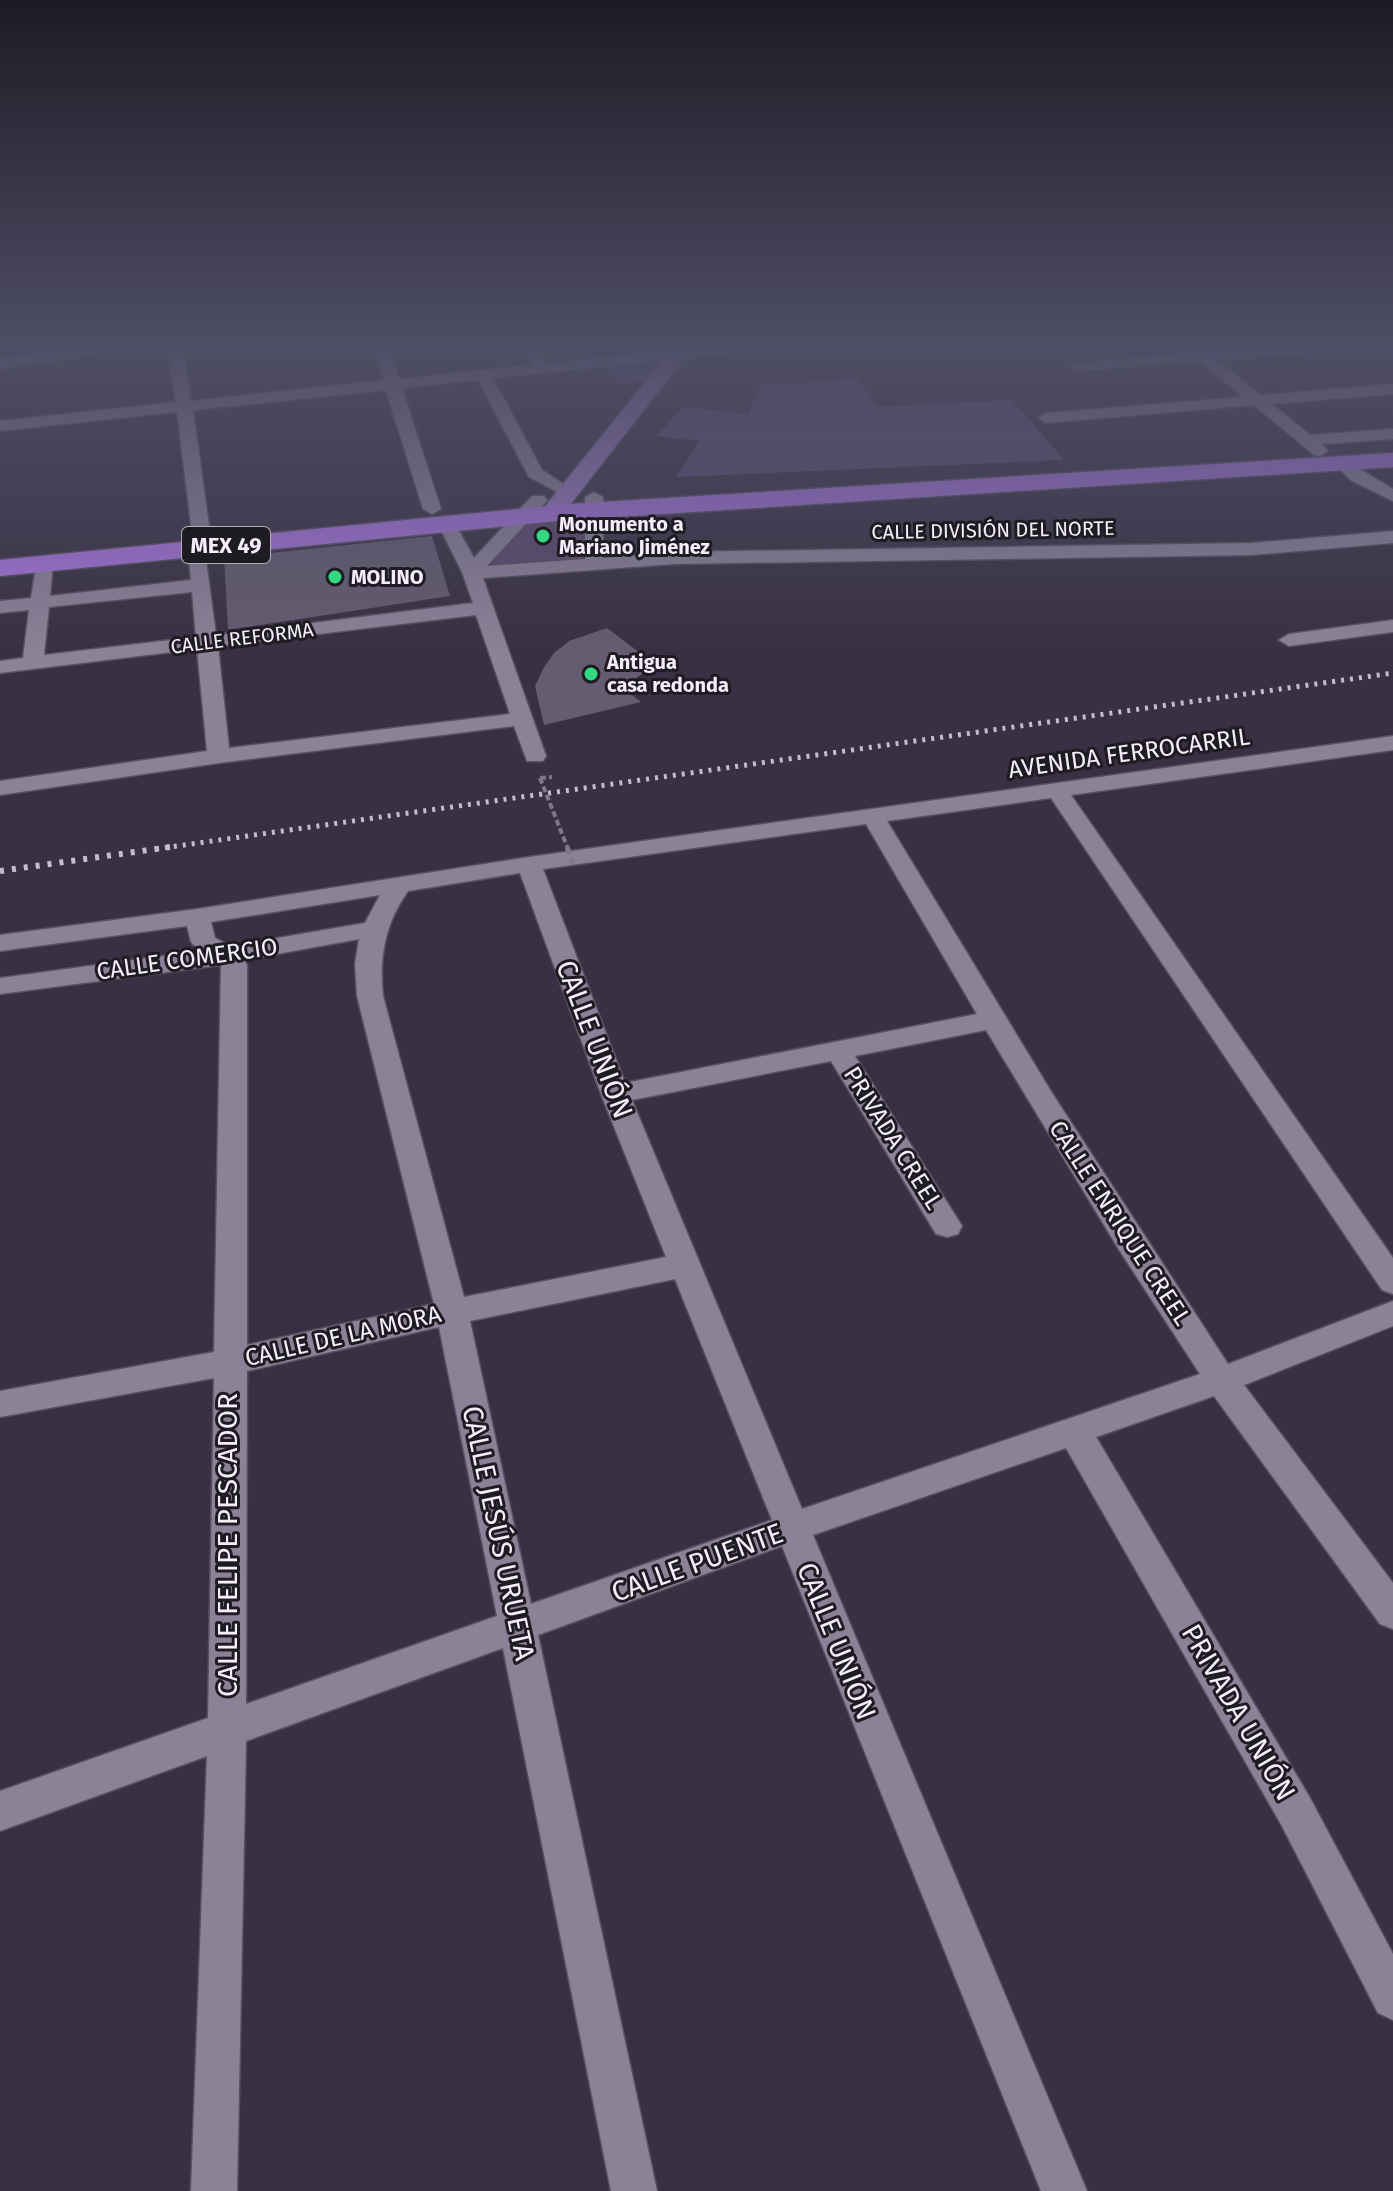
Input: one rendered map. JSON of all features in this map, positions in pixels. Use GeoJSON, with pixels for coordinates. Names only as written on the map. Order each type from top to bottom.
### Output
{"type":"FeatureCollection","features":[{"type":"Feature","properties":{"kind":"highway","name":"MEX 49"},"geometry":{"type":"LineString","coordinates":[[1332,458],[1392,446]]}},
{"type":"Feature","properties":{"kind":"highway","name":"MEX 49"},"geometry":{"type":"LineString","coordinates":[[0,568],[199,541],[548,504],[594,504],[1332,458],[1393,460]]}},
{"type":"Feature","properties":{"kind":"highway","name":"MEX 49"},"geometry":{"type":"LineString","coordinates":[[0,553],[199,541]]}},
{"type":"Feature","properties":{"kind":"main road"},"geometry":{"type":"LineString","coordinates":[[548,504],[598,446]]}},
{"type":"Feature","properties":{"kind":"street"},"geometry":{"type":"LineString","coordinates":[[189,446],[199,541],[200,585],[219,756]]}},
{"type":"Feature","properties":{"kind":"street"},"geometry":{"type":"LineString","coordinates":[[415,446],[439,516],[471,573],[535,756]]}},
{"type":"Feature","properties":{"kind":"street"},"geometry":{"type":"LineString","coordinates":[[471,573],[548,504],[521,446]]}},
{"type":"Feature","properties":{"kind":"street"},"geometry":{"type":"LineString","coordinates":[[1317,446],[1393,496]]}},
{"type":"Feature","properties":{"kind":"street"},"geometry":{"type":"LineString","coordinates":[[1332,458],[1362,446]]}},
{"type":"Feature","properties":{"kind":"street"},"geometry":{"type":"LineString","coordinates":[[1332,458],[1393,516]]}},
{"type":"Feature","properties":{"kind":"street"},"geometry":{"type":"LineString","coordinates":[[471,573],[594,562],[594,504]]}},
{"type":"Feature","properties":{"kind":"street","name":"CALLE DIVISIÓN DEL NORTE"},"geometry":{"type":"LineString","coordinates":[[594,562],[978,551],[1251,549],[1393,537]]}},
{"type":"Feature","properties":{"kind":"street"},"geometry":{"type":"LineString","coordinates":[[33,663],[44,564]]}},
{"type":"Feature","properties":{"kind":"street"},"geometry":{"type":"LineString","coordinates":[[0,607],[200,585]]}},
{"type":"Feature","properties":{"kind":"street","name":"CALLE REFORMA"},"geometry":{"type":"LineString","coordinates":[[0,667],[483,608]]}},
{"type":"Feature","properties":{"kind":"street"},"geometry":{"type":"LineString","coordinates":[[1289,640],[1393,626]]}},
{"type":"Feature","properties":{"kind":"street"},"geometry":{"type":"LineString","coordinates":[[0,788],[219,756],[521,719]]}},
{"type":"Feature","properties":{"kind":"street","name":"AVENIDA FERROCARRIL"},"geometry":{"type":"LineString","coordinates":[[0,943],[197,917],[529,864],[1393,743]]}},
{"type":"Feature","properties":{"kind":"street"},"geometry":{"type":"LineString","coordinates":[[1056,789],[1393,1282]]}},
{"type":"Feature","properties":{"kind":"street","name":"CALLE ENRIQUE CREEL"},"geometry":{"type":"LineString","coordinates":[[873,816],[992,1020],[1097,1191],[1222,1380],[1393,1612]]}},
{"type":"Feature","properties":{"kind":"street","name":"CALLE UNIÓN"},"geometry":{"type":"LineString","coordinates":[[529,864],[615,1094],[1064,2191]]}},
{"type":"Feature","properties":{"kind":"street","name":"CALLE JESÚS URUETA"},"geometry":{"type":"LineString","coordinates":[[400,884],[373,929],[367,952],[370,996],[452,1312],[634,2191]]}},
{"type":"Feature","properties":{"kind":"street"},"geometry":{"type":"LineString","coordinates":[[197,917],[204,942],[227,955]]}},
{"type":"Feature","properties":{"kind":"street","name":"CALLE COMERCIO"},"geometry":{"type":"LineString","coordinates":[[0,986],[227,955],[373,929]]}},
{"type":"Feature","properties":{"kind":"street","name":"CALLE FELIPE PESCADOR"},"geometry":{"type":"LineString","coordinates":[[214,2191],[227,1732],[234,965],[227,955]]}},
{"type":"Feature","properties":{"kind":"street","name":"PRIVADA CREEL"},"geometry":{"type":"LineString","coordinates":[[615,1094],[992,1020]]}},
{"type":"Feature","properties":{"kind":"street","name":"PRIVADA CREEL"},"geometry":{"type":"LineString","coordinates":[[838,1050],[947,1226]]}},
{"type":"Feature","properties":{"kind":"street","name":"CALLE DE LA MORA"},"geometry":{"type":"LineString","coordinates":[[0,1404],[228,1362],[452,1312],[686,1265]]}},
{"type":"Feature","properties":{"kind":"street","name":"CALLE PUENTE"},"geometry":{"type":"LineString","coordinates":[[0,1811],[791,1528],[1222,1380],[1393,1313]]}},
{"type":"Feature","properties":{"kind":"street","name":"PRIVADA UNIÓN"},"geometry":{"type":"LineString","coordinates":[[1075,1432],[1296,1812],[1393,1998]]}},
{"type":"Feature","properties":{"kind":"path"},"geometry":{"type":"LineString","coordinates":[[552,777],[540,778],[573,863]]}},
{"type":"Feature","properties":{"kind":"shaded area"},"geometry":{"type":"Polygon","coordinates":[[[697,446],[1052,446],[1064,460],[676,477],[697,446]]]}},
{"type":"Feature","properties":{"kind":"shaded area"},"geometry":{"type":"Polygon","coordinates":[[[590,514],[589,560],[475,571],[527,523],[590,514]]]}},
{"type":"Feature","properties":{"kind":"building","name":"MOLINO"},"geometry":{"type":"Polygon","coordinates":[[[432,536],[450,596],[228,630],[224,558],[432,536]]]}},
{"type":"Feature","properties":{"kind":"building","name":"Antigua casa redonda"},"geometry":{"type":"Polygon","coordinates":[[[607,628],[656,665],[622,687],[641,702],[544,725],[535,686],[544,667],[554,653],[569,641],[607,628]]]}},
{"type":"Feature","properties":{"kind":"railway"},"geometry":{"type":"LineString","coordinates":[[156,849],[1393,673]]}},
{"type":"Feature","properties":{"kind":"railway"},"geometry":{"type":"LineString","coordinates":[[0,871],[170,847]]}},
{"type":"Feature","properties":{"kind":"place","name":"Monumento a Mariano Jiménez"},"geometry":{"type":"Point","coordinates":[543,536]}},
{"type":"Feature","properties":{"kind":"place","name":"MOLINO"},"geometry":{"type":"Point","coordinates":[335,577]}},
{"type":"Feature","properties":{"kind":"place","name":"Antigua casa redonda"},"geometry":{"type":"Point","coordinates":[591,674]}}]}
